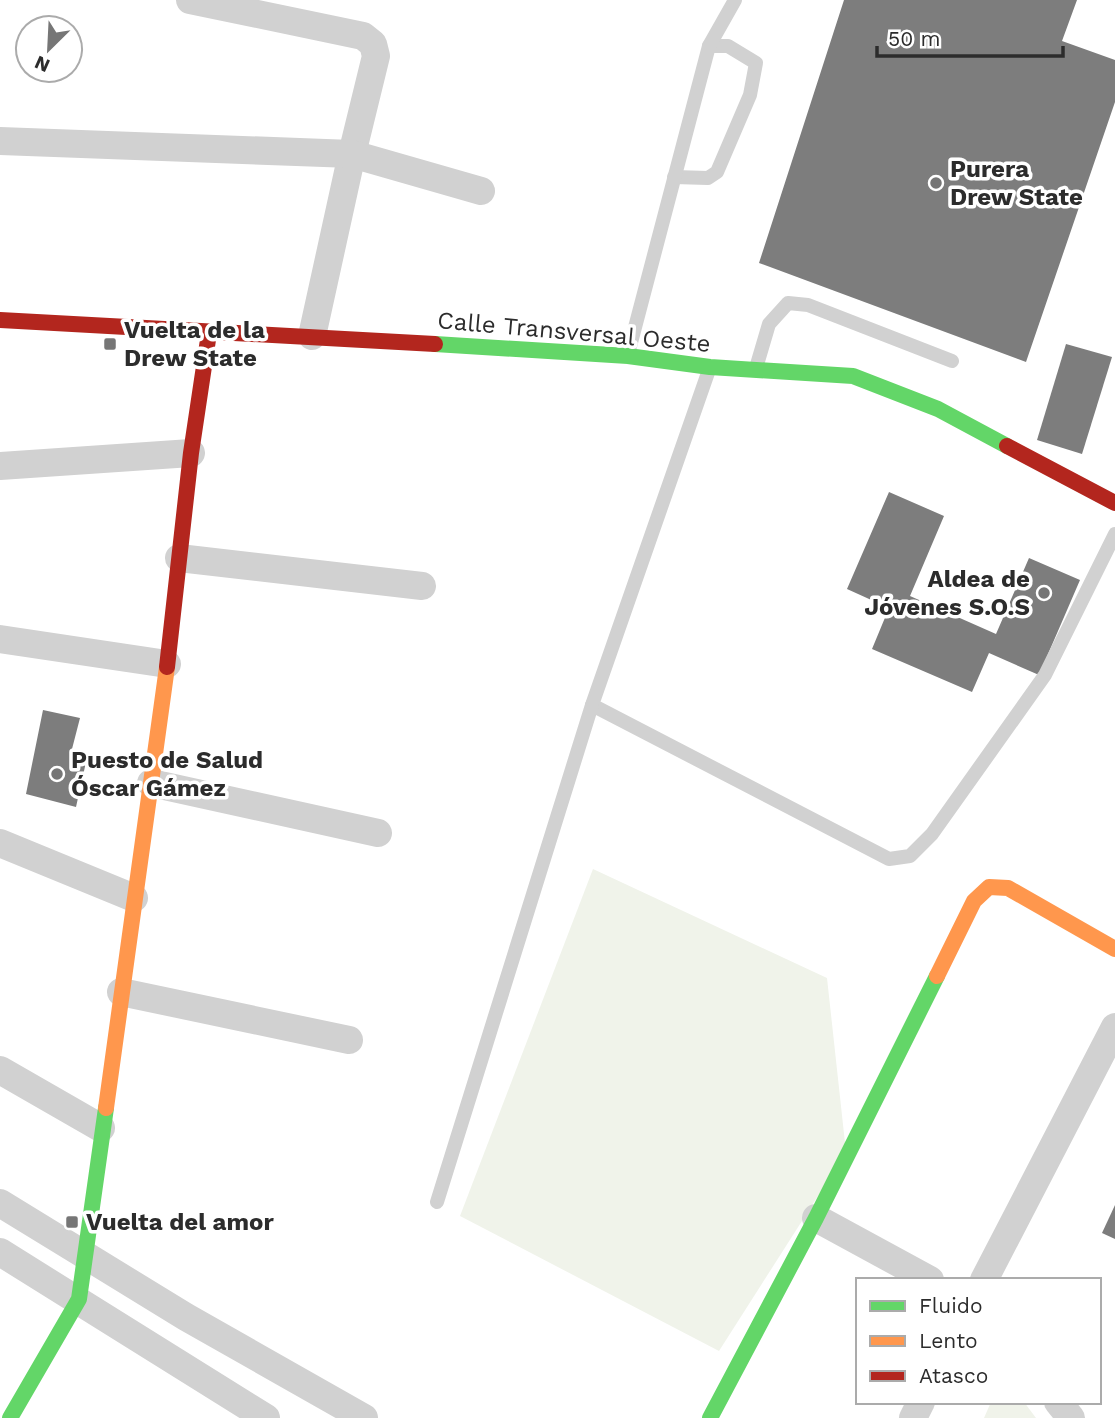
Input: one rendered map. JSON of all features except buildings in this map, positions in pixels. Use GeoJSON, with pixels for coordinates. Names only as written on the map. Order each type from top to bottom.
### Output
{"type":"FeatureCollection","features":[{"type":"Feature","properties":{"kind":"street"},"geometry":{"type":"LineString","coordinates":[[190,0],[225,4],[363,36],[373,44],[376,56],[312,336]]}},
{"type":"Feature","properties":{"kind":"street"},"geometry":{"type":"LineString","coordinates":[[0,141],[352,154],[481,191]]}},
{"type":"Feature","properties":{"kind":"street","name":"Calle Transversal Oeste"},"geometry":{"type":"LineString","coordinates":[[0,320],[628,356],[710,367],[853,376],[938,409],[1115,503]]}},
{"type":"Feature","properties":{"kind":"street"},"geometry":{"type":"LineString","coordinates":[[10,1418],[79,1299],[151,783],[191,453],[209,333]]}},
{"type":"Feature","properties":{"kind":"street"},"geometry":{"type":"LineString","coordinates":[[0,466],[191,453]]}},
{"type":"Feature","properties":{"kind":"street"},"geometry":{"type":"LineString","coordinates":[[179,558],[422,586]]}},
{"type":"Feature","properties":{"kind":"street"},"geometry":{"type":"LineString","coordinates":[[0,639],[167,664]]}},
{"type":"Feature","properties":{"kind":"street"},"geometry":{"type":"LineString","coordinates":[[151,783],[378,832]]}},
{"type":"Feature","properties":{"kind":"street"},"geometry":{"type":"LineString","coordinates":[[0,843],[134,898]]}},
{"type":"Feature","properties":{"kind":"street"},"geometry":{"type":"LineString","coordinates":[[710,1418],[816,1218],[974,901],[989,887],[1008,888],[1115,949]]}},
{"type":"Feature","properties":{"kind":"street"},"geometry":{"type":"LineString","coordinates":[[121,992],[349,1040]]}},
{"type":"Feature","properties":{"kind":"street"},"geometry":{"type":"LineString","coordinates":[[986,1278],[1115,1027]]}},
{"type":"Feature","properties":{"kind":"street"},"geometry":{"type":"LineString","coordinates":[[0,1070],[101,1128]]}},
{"type":"Feature","properties":{"kind":"street"},"geometry":{"type":"LineString","coordinates":[[0,1203],[186,1317],[364,1418]]}},
{"type":"Feature","properties":{"kind":"street"},"geometry":{"type":"LineString","coordinates":[[816,1218],[926,1278]]}},
{"type":"Feature","properties":{"kind":"street"},"geometry":{"type":"LineString","coordinates":[[0,1252],[266,1418]]}},
{"type":"Feature","properties":{"kind":"street"},"geometry":{"type":"LineString","coordinates":[[1060,1404],[1071,1418]]}},
{"type":"Feature","properties":{"kind":"lane"},"geometry":{"type":"LineString","coordinates":[[628,356],[709,46],[735,0]]}},
{"type":"Feature","properties":{"kind":"lane"},"geometry":{"type":"LineString","coordinates":[[674,177],[708,178],[717,172],[750,95],[756,63],[727,46],[709,46]]}},
{"type":"Feature","properties":{"kind":"lane"},"geometry":{"type":"LineString","coordinates":[[755,370],[769,324],[789,303],[808,305],[952,361]]}},
{"type":"Feature","properties":{"kind":"lane"},"geometry":{"type":"LineString","coordinates":[[438,1202],[592,705],[710,367]]}},
{"type":"Feature","properties":{"kind":"lane"},"geometry":{"type":"LineString","coordinates":[[592,705],[889,859],[909,856],[932,834],[1045,675],[1115,534]]}},
{"type":"Feature","properties":{"kind":"shaded area"},"geometry":{"type":"Polygon","coordinates":[[[593,869],[827,978],[846,1152],[719,1351],[460,1216],[593,869]]]}},
{"type":"Feature","properties":{"kind":"shaded area"},"geometry":{"type":"Polygon","coordinates":[[[990,1404],[1026,1404],[1036,1418],[984,1418],[990,1404]]]}},
{"type":"Feature","properties":{"kind":"traffic: fast"},"geometry":{"type":"LineString","coordinates":[[435,344],[628,356],[710,367],[853,376],[938,409],[1007,446]]}},
{"type":"Feature","properties":{"kind":"traffic: fast"},"geometry":{"type":"LineString","coordinates":[[710,1418],[816,1218],[937,976]]}},
{"type":"Feature","properties":{"kind":"traffic: fast"},"geometry":{"type":"LineString","coordinates":[[10,1418],[79,1299],[106,1108]]}},
{"type":"Feature","properties":{"kind":"traffic: slow"},"geometry":{"type":"LineString","coordinates":[[106,1108],[167,667]]}},
{"type":"Feature","properties":{"kind":"traffic: slow"},"geometry":{"type":"LineString","coordinates":[[937,976],[974,901],[989,887],[1008,888],[1115,949]]}},
{"type":"Feature","properties":{"kind":"traffic: jam"},"geometry":{"type":"LineString","coordinates":[[0,320],[435,344]]}},
{"type":"Feature","properties":{"kind":"traffic: jam"},"geometry":{"type":"LineString","coordinates":[[167,667],[191,453],[209,333]]}},
{"type":"Feature","properties":{"kind":"traffic: jam"},"geometry":{"type":"LineString","coordinates":[[1007,446],[1115,503]]}},
{"type":"Feature","properties":{"kind":"place","name":"Purera Drew State"},"geometry":{"type":"Point","coordinates":[936,183]}},
{"type":"Feature","properties":{"kind":"place","name":"Vuelta de la Drew State"},"geometry":{"type":"Point","coordinates":[110,344]}},
{"type":"Feature","properties":{"kind":"place","name":"Aldea de Jóvenes S.O.S"},"geometry":{"type":"Point","coordinates":[1044,593]}},
{"type":"Feature","properties":{"kind":"place","name":"Puesto de Salud Óscar Gámez"},"geometry":{"type":"Point","coordinates":[57,774]}},
{"type":"Feature","properties":{"kind":"place","name":"Vuelta del amor"},"geometry":{"type":"Point","coordinates":[72,1222]}}]}
